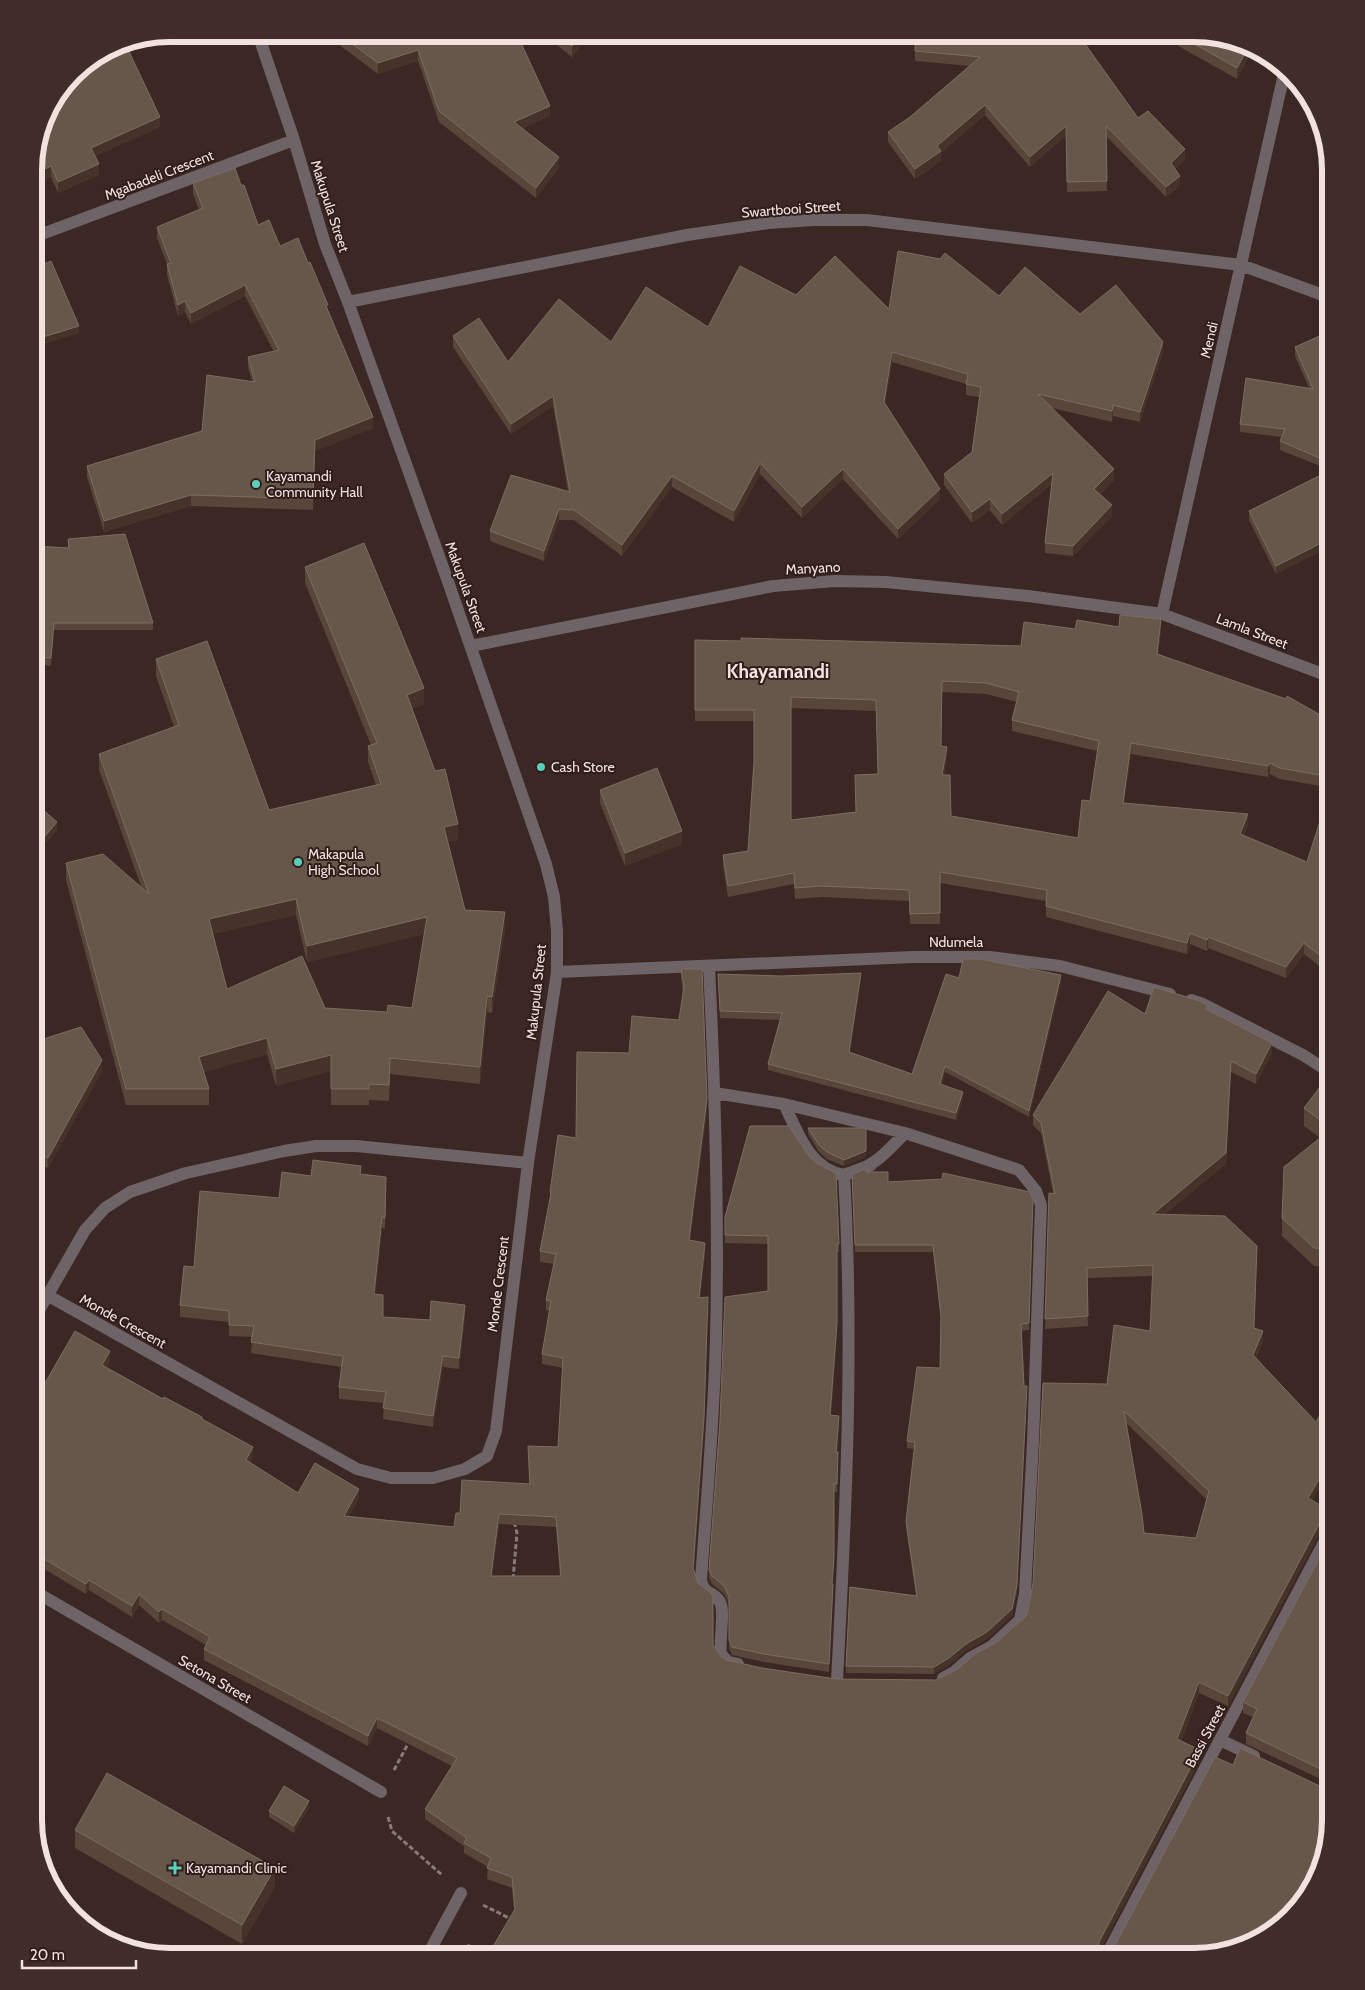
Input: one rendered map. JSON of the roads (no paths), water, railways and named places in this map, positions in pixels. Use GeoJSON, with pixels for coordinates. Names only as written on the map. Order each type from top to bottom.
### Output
{"type":"FeatureCollection","features":[{"type":"Feature","properties":{"kind":"street","name":"Makupula Street"},"geometry":{"type":"LineString","coordinates":[[261,43],[294,140],[325,244],[348,302],[471,646],[546,864],[555,905],[557,972],[528,1163]]}},
{"type":"Feature","properties":{"kind":"street","name":"Mendi"},"geometry":{"type":"LineString","coordinates":[[1162,614],[1283,78]]}},
{"type":"Feature","properties":{"kind":"street","name":"Mgabadeli Crescent"},"geometry":{"type":"LineString","coordinates":[[43,234],[294,140]]}},
{"type":"Feature","properties":{"kind":"street","name":"Swartbooi Street"},"geometry":{"type":"LineString","coordinates":[[348,302],[687,235],[768,223],[814,220],[867,220],[1241,265],[1322,295]]}},
{"type":"Feature","properties":{"kind":"street","name":"Manyano"},"geometry":{"type":"LineString","coordinates":[[471,646],[773,586],[835,581],[886,582],[1028,596],[1162,614]]}},
{"type":"Feature","properties":{"kind":"street","name":"Lamla Street"},"geometry":{"type":"LineString","coordinates":[[1162,614],[1322,674]]}},
{"type":"Feature","properties":{"kind":"street","name":"Ndumela"},"geometry":{"type":"LineString","coordinates":[[557,972],[924,957],[990,957],[1060,966],[1154,989],[1203,1004],[1303,1055],[1322,1067]]}},
{"type":"Feature","properties":{"kind":"street"},"geometry":{"type":"LineString","coordinates":[[709,966],[715,1093],[716,1337],[711,1445],[700,1579],[705,1591],[718,1600],[722,1608],[721,1654],[728,1662],[754,1668]]}},
{"type":"Feature","properties":{"kind":"street"},"geometry":{"type":"LineString","coordinates":[[715,1093],[784,1104],[905,1133],[1019,1170],[1036,1191],[1041,1206],[1033,1442],[1025,1593],[1020,1620],[992,1646],[970,1658],[954,1672],[936,1682],[926,1682]]}},
{"type":"Feature","properties":{"kind":"street"},"geometry":{"type":"LineString","coordinates":[[784,1104],[810,1156],[833,1173],[844,1175],[871,1165],[882,1157],[905,1133]]}},
{"type":"Feature","properties":{"kind":"street"},"geometry":{"type":"LineString","coordinates":[[42,1303],[85,1230],[104,1208],[130,1192],[186,1173],[284,1151],[316,1146],[356,1146],[528,1163]]}},
{"type":"Feature","properties":{"kind":"street","name":"Monde Crescent"},"geometry":{"type":"LineString","coordinates":[[47,1295],[357,1470],[391,1478],[433,1478],[465,1469],[487,1456],[496,1431],[528,1163]]}},
{"type":"Feature","properties":{"kind":"street"},"geometry":{"type":"LineString","coordinates":[[838,1681],[849,1404],[849,1257],[844,1175]]}},
{"type":"Feature","properties":{"kind":"street","name":"Bassi Street"},"geometry":{"type":"LineString","coordinates":[[1110,1948],[1322,1546]]}},
{"type":"Feature","properties":{"kind":"street","name":"Setona Street"},"geometry":{"type":"LineString","coordinates":[[42,1596],[382,1792]]}},
{"type":"Feature","properties":{"kind":"street"},"geometry":{"type":"LineString","coordinates":[[1220,1740],[1263,1760]]}},
{"type":"Feature","properties":{"kind":"street"},"geometry":{"type":"LineString","coordinates":[[433,1947],[462,1893]]}},
{"type":"Feature","properties":{"kind":"place","name":"Kayamandi Community Hall"},"geometry":{"type":"Point","coordinates":[256,484]}},
{"type":"Feature","properties":{"kind":"place","name":"Cash Store"},"geometry":{"type":"Point","coordinates":[541,767]}},
{"type":"Feature","properties":{"kind":"place","name":"Makapula High School"},"geometry":{"type":"Point","coordinates":[298,862]}},
{"type":"Feature","properties":{"kind":"place","name":"Kayamandi Clinic"},"geometry":{"type":"Point","coordinates":[175,1868]}},
{"type":"Feature","properties":{"kind":"district","name":"Khayamandi"},"geometry":{"type":"Point","coordinates":[778,671]}}]}
